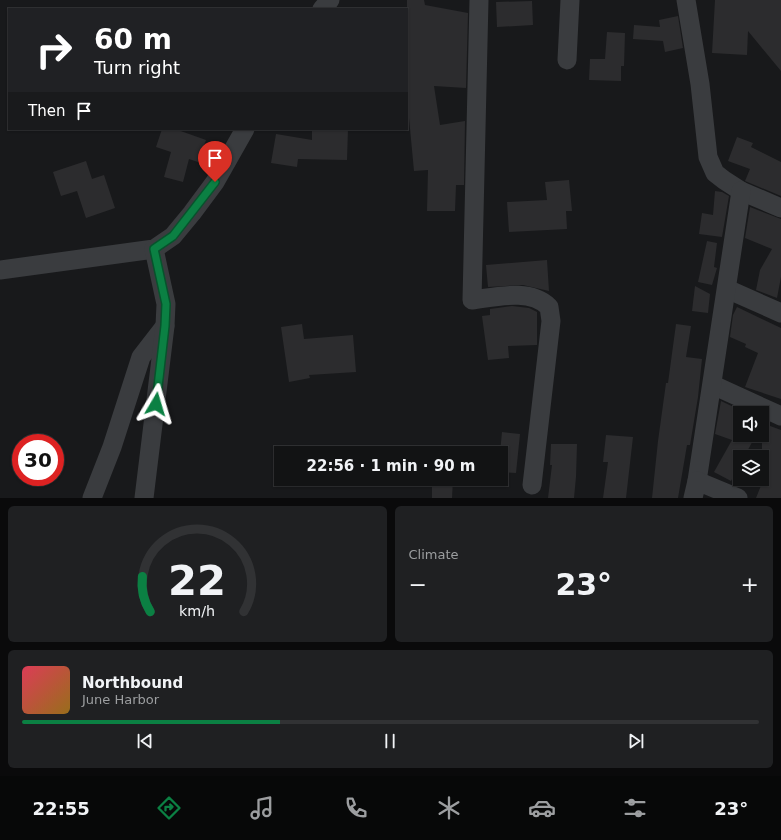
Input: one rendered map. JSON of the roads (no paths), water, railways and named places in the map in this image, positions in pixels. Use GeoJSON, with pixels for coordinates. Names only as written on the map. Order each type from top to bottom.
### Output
{"type":"FeatureCollection","features":[{"type":"Feature","properties":{"kind":"street"},"geometry":{"type":"LineString","coordinates":[[323,8],[330,0]]}},
{"type":"Feature","properties":{"kind":"street"},"geometry":{"type":"LineString","coordinates":[[480,0],[472,249],[472,300],[524,296],[534,297],[548,307],[551,321],[532,486]]}},
{"type":"Feature","properties":{"kind":"street"},"geometry":{"type":"LineString","coordinates":[[567,60],[570,0]]}},
{"type":"Feature","properties":{"kind":"street"},"geometry":{"type":"LineString","coordinates":[[686,0],[700,84],[708,157],[715,172],[741,191],[781,208]]}},
{"type":"Feature","properties":{"kind":"street"},"geometry":{"type":"LineString","coordinates":[[0,270],[154,249],[173,236],[192,213],[215,182],[244,130]]}},
{"type":"Feature","properties":{"kind":"street"},"geometry":{"type":"LineString","coordinates":[[738,498],[695,489],[741,191]]}},
{"type":"Feature","properties":{"kind":"street"},"geometry":{"type":"LineString","coordinates":[[144,498],[165,326],[166,304],[154,249]]}},
{"type":"Feature","properties":{"kind":"street"},"geometry":{"type":"LineString","coordinates":[[727,288],[781,313]]}},
{"type":"Feature","properties":{"kind":"street"},"geometry":{"type":"LineString","coordinates":[[92,498],[112,448],[141,357],[165,326]]}},
{"type":"Feature","properties":{"kind":"street"},"geometry":{"type":"LineString","coordinates":[[712,385],[781,416]]}}]}
